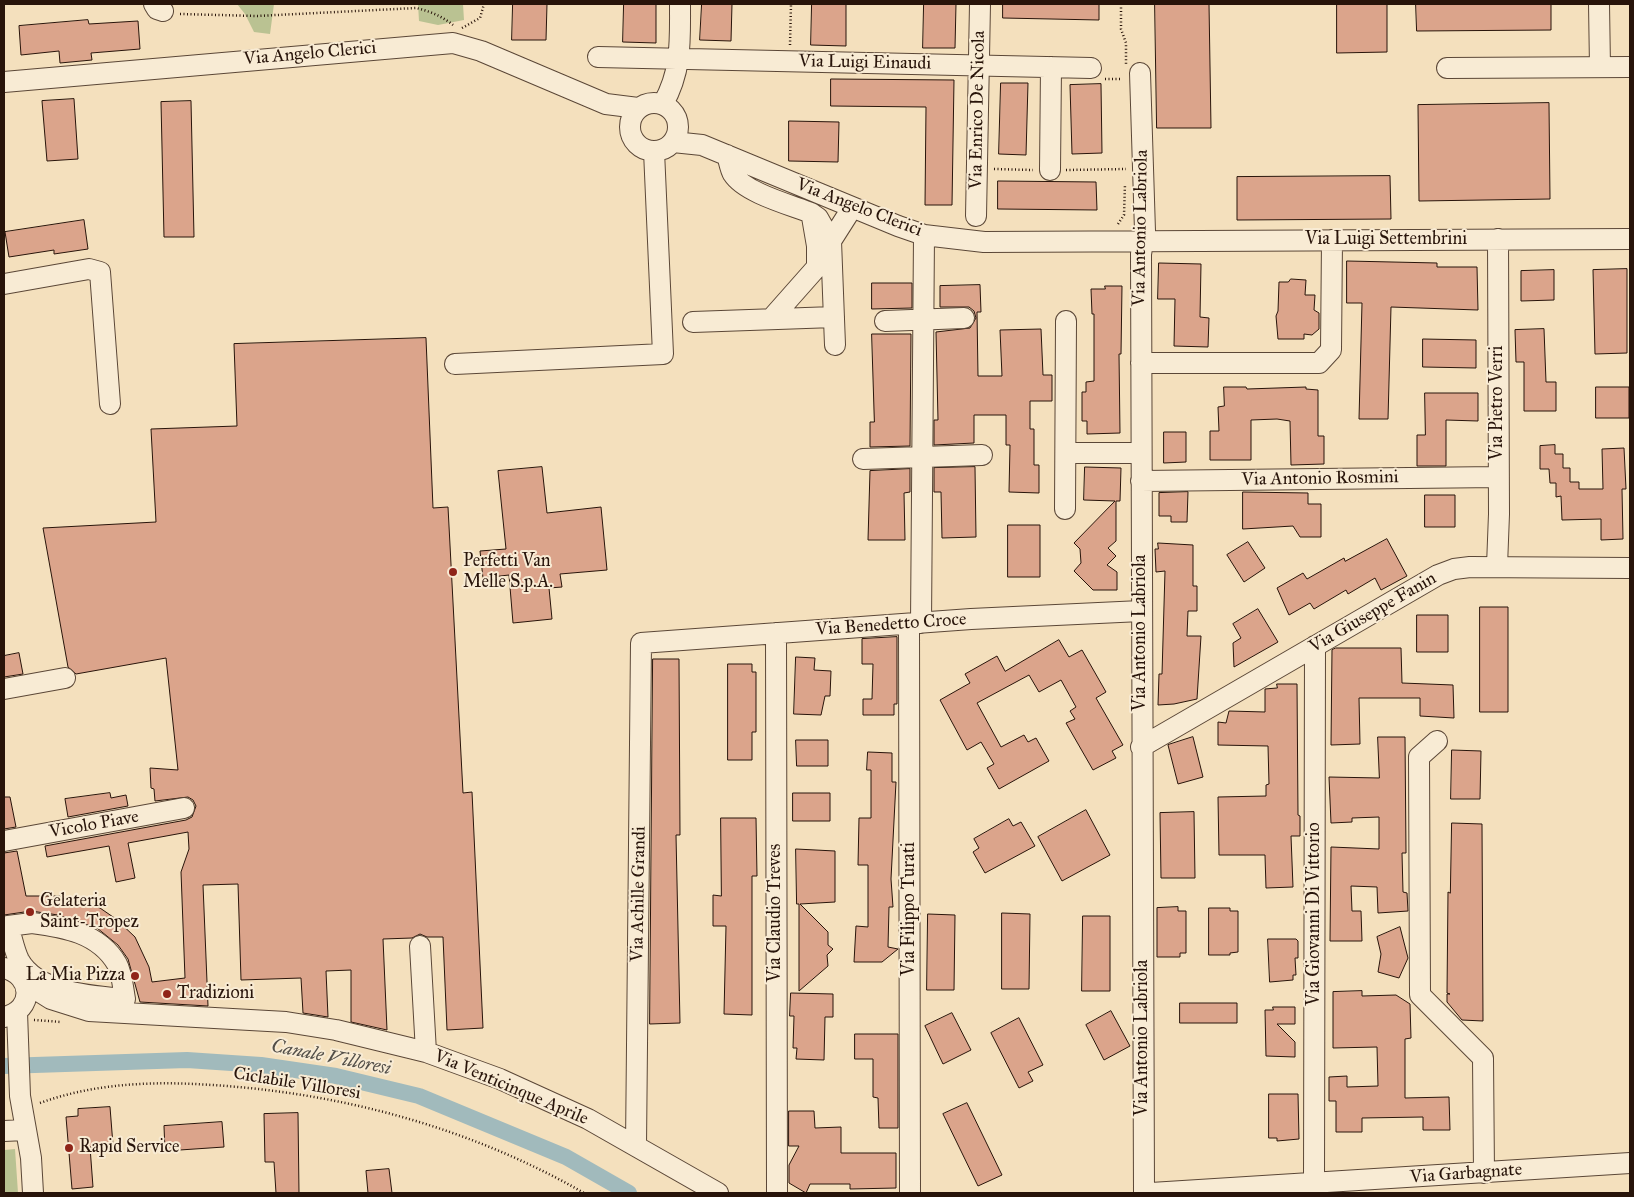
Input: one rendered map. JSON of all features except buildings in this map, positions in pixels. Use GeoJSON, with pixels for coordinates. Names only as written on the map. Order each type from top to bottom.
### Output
{"type":"FeatureCollection","features":[{"type":"Feature","properties":{"kind":"street"},"geometry":{"type":"LineString","coordinates":[[663,104],[675,80],[679,59],[680,4]]}},
{"type":"Feature","properties":{"kind":"street","name":"Via Enrico De Nicola"},"geometry":{"type":"LineString","coordinates":[[976,216],[980,4]]}},
{"type":"Feature","properties":{"kind":"street"},"geometry":{"type":"LineString","coordinates":[[1599,4],[1600,67]]}},
{"type":"Feature","properties":{"kind":"street","name":"Via Angelo Clerici"},"geometry":{"type":"LineString","coordinates":[[4,82],[456,37],[481,50],[634,116]]}},
{"type":"Feature","properties":{"kind":"street","name":"Via Luigi Einaudi"},"geometry":{"type":"LineString","coordinates":[[598,57],[1091,68]]}},
{"type":"Feature","properties":{"kind":"street"},"geometry":{"type":"LineString","coordinates":[[1448,68],[1630,66]]}},
{"type":"Feature","properties":{"kind":"street"},"geometry":{"type":"LineString","coordinates":[[1050,170],[1051,67]]}},
{"type":"Feature","properties":{"kind":"street","name":"Via Antonio Labriola"},"geometry":{"type":"LineString","coordinates":[[1140,73],[1144,230],[1142,241],[1141,363],[1144,1193]]}},
{"type":"Feature","properties":{"kind":"street"},"geometry":{"type":"LineString","coordinates":[[650,103],[663,104],[674,112],[676,134],[661,150],[646,150],[634,140],[634,116],[650,103]]}},
{"type":"Feature","properties":{"kind":"street","name":"Via Angelo Clerici"},"geometry":{"type":"LineString","coordinates":[[676,134],[852,208],[924,235],[984,242],[1142,241]]}},
{"type":"Feature","properties":{"kind":"street"},"geometry":{"type":"LineString","coordinates":[[456,364],[663,354],[654,151]]}},
{"type":"Feature","properties":{"kind":"street"},"geometry":{"type":"LineString","coordinates":[[727,155],[732,173],[738,180],[751,189],[811,213],[818,218],[830,241],[835,345]]}},
{"type":"Feature","properties":{"kind":"street"},"geometry":{"type":"LineString","coordinates":[[830,241],[852,208]]}},
{"type":"Feature","properties":{"kind":"street"},"geometry":{"type":"LineString","coordinates":[[772,319],[817,267],[811,213]]}},
{"type":"Feature","properties":{"kind":"street","name":"Via Filippo Turati"},"geometry":{"type":"LineString","coordinates":[[910,1193],[915,623],[922,457],[924,235]]}},
{"type":"Feature","properties":{"kind":"street","name":"Via Luigi Settembrini"},"geometry":{"type":"LineString","coordinates":[[1142,241],[1498,239],[1600,235],[1630,239]]}},
{"type":"Feature","properties":{"kind":"street","name":"Via Pietro Verri"},"geometry":{"type":"LineString","coordinates":[[1497,566],[1498,239]]}},
{"type":"Feature","properties":{"kind":"street"},"geometry":{"type":"LineString","coordinates":[[1141,363],[1319,363],[1332,350],[1332,240]]}},
{"type":"Feature","properties":{"kind":"street"},"geometry":{"type":"LineString","coordinates":[[4,284],[89,269],[100,272],[110,404]]}},
{"type":"Feature","properties":{"kind":"street"},"geometry":{"type":"LineString","coordinates":[[693,322],[834,317]]}},
{"type":"Feature","properties":{"kind":"street"},"geometry":{"type":"LineString","coordinates":[[885,321],[964,318]]}},
{"type":"Feature","properties":{"kind":"street"},"geometry":{"type":"LineString","coordinates":[[1065,509],[1066,321]]}},
{"type":"Feature","properties":{"kind":"street"},"geometry":{"type":"LineString","coordinates":[[1066,453],[1141,454]]}},
{"type":"Feature","properties":{"kind":"street"},"geometry":{"type":"LineString","coordinates":[[863,458],[982,455]]}},
{"type":"Feature","properties":{"kind":"street","name":"Via Antonio Rosmini"},"geometry":{"type":"LineString","coordinates":[[1141,482],[1498,477]]}},
{"type":"Feature","properties":{"kind":"street","name":"Via Giuseppe Fanin"},"geometry":{"type":"LineString","coordinates":[[1141,747],[1438,575],[1454,569],[1497,566],[1630,568]]}},
{"type":"Feature","properties":{"kind":"street","name":"Via Benedetto Croce"},"geometry":{"type":"LineString","coordinates":[[641,643],[915,623],[1141,611]]}},
{"type":"Feature","properties":{"kind":"street","name":"Via Claudio Treves"},"geometry":{"type":"LineString","coordinates":[[776,633],[777,1193]]}},
{"type":"Feature","properties":{"kind":"street","name":"Via Achille Grandi"},"geometry":{"type":"LineString","coordinates":[[636,1145],[641,643]]}},
{"type":"Feature","properties":{"kind":"street","name":"Via Giovanni Di Vittorio"},"geometry":{"type":"LineString","coordinates":[[1314,1183],[1315,646]]}},
{"type":"Feature","properties":{"kind":"street"},"geometry":{"type":"LineString","coordinates":[[4,690],[64,678]]}},
{"type":"Feature","properties":{"kind":"street"},"geometry":{"type":"LineString","coordinates":[[1437,741],[1419,758],[1420,995],[1483,1058],[1484,1173]]}},
{"type":"Feature","properties":{"kind":"street","name":"Vicolo Piave"},"geometry":{"type":"LineString","coordinates":[[4,841],[184,808]]}},
{"type":"Feature","properties":{"kind":"street"},"geometry":{"type":"LineString","coordinates":[[32,923],[81,932],[103,947],[118,965],[125,999],[88,996],[41,982],[19,960],[8,926],[32,923]]}},
{"type":"Feature","properties":{"kind":"street"},"geometry":{"type":"LineString","coordinates":[[420,946],[426,1052]]}},
{"type":"Feature","properties":{"kind":"street"},"geometry":{"type":"LineString","coordinates":[[11,968],[26,996],[19,1017],[21,1101],[31,1158],[33,1193]]}},
{"type":"Feature","properties":{"kind":"street","name":"Via Venticinque Aprile"},"geometry":{"type":"LineString","coordinates":[[11,968],[51,999],[70,1006],[104,1012],[286,1022],[336,1030],[426,1052],[534,1094],[588,1119],[718,1193]]}},
{"type":"Feature","properties":{"kind":"street","name":"Via Venticinque Aprile"},"geometry":{"type":"LineString","coordinates":[[19,1017],[51,999]]}},
{"type":"Feature","properties":{"kind":"street"},"geometry":{"type":"LineString","coordinates":[[4,1131],[25,1130]]}},
{"type":"Feature","properties":{"kind":"street","name":"Via Garbagnate"},"geometry":{"type":"LineString","coordinates":[[1151,1193],[1242,1191],[1314,1183],[1379,1186],[1484,1173],[1630,1164]]}},
{"type":"Feature","properties":{"kind":"path"},"geometry":{"type":"LineString","coordinates":[[159,8],[183,15],[257,16],[416,8],[426,10],[446,19],[456,37],[480,18],[484,4]]}},
{"type":"Feature","properties":{"kind":"path"},"geometry":{"type":"LineString","coordinates":[[790,61],[791,4]]}},
{"type":"Feature","properties":{"kind":"path"},"geometry":{"type":"LineString","coordinates":[[19,1017],[64,1022]]}},
{"type":"Feature","properties":{"kind":"path","name":"Ciclabile Villoresi"},"geometry":{"type":"LineString","coordinates":[[21,1101],[51,1098],[127,1084],[192,1084],[296,1093],[346,1102],[474,1141],[545,1171],[584,1193]]}},
{"type":"Feature","properties":{"kind":"green space"},"geometry":{"type":"Polygon","coordinates":[[[237,4],[274,4],[270,34],[254,32],[245,14],[237,4]]]}},
{"type":"Feature","properties":{"kind":"green space"},"geometry":{"type":"Polygon","coordinates":[[[418,4],[463,4],[464,20],[438,25],[419,21],[418,4]]]}},
{"type":"Feature","properties":{"kind":"green space"},"geometry":{"type":"Polygon","coordinates":[[[15,1149],[18,1193],[4,1193],[4,1150],[15,1149]]]}},
{"type":"Feature","properties":{"kind":"waterway","name":"Canale Villoresi"},"geometry":{"type":"LineString","coordinates":[[4,1066],[187,1060],[261,1065],[336,1076],[419,1096],[566,1157],[629,1193]]}},
{"type":"Feature","properties":{"kind":"place","name":"Perfetti Van Melle S.p.A."},"geometry":{"type":"Point","coordinates":[453,572]}},
{"type":"Feature","properties":{"kind":"place","name":"Gelateria Saint-Tropez"},"geometry":{"type":"Point","coordinates":[30,912]}},
{"type":"Feature","properties":{"kind":"place","name":"La Mia Pizza"},"geometry":{"type":"Point","coordinates":[135,976]}},
{"type":"Feature","properties":{"kind":"place","name":"Tradizioni"},"geometry":{"type":"Point","coordinates":[167,994]}},
{"type":"Feature","properties":{"kind":"place","name":"Rapid Service"},"geometry":{"type":"Point","coordinates":[69,1148]}}]}
